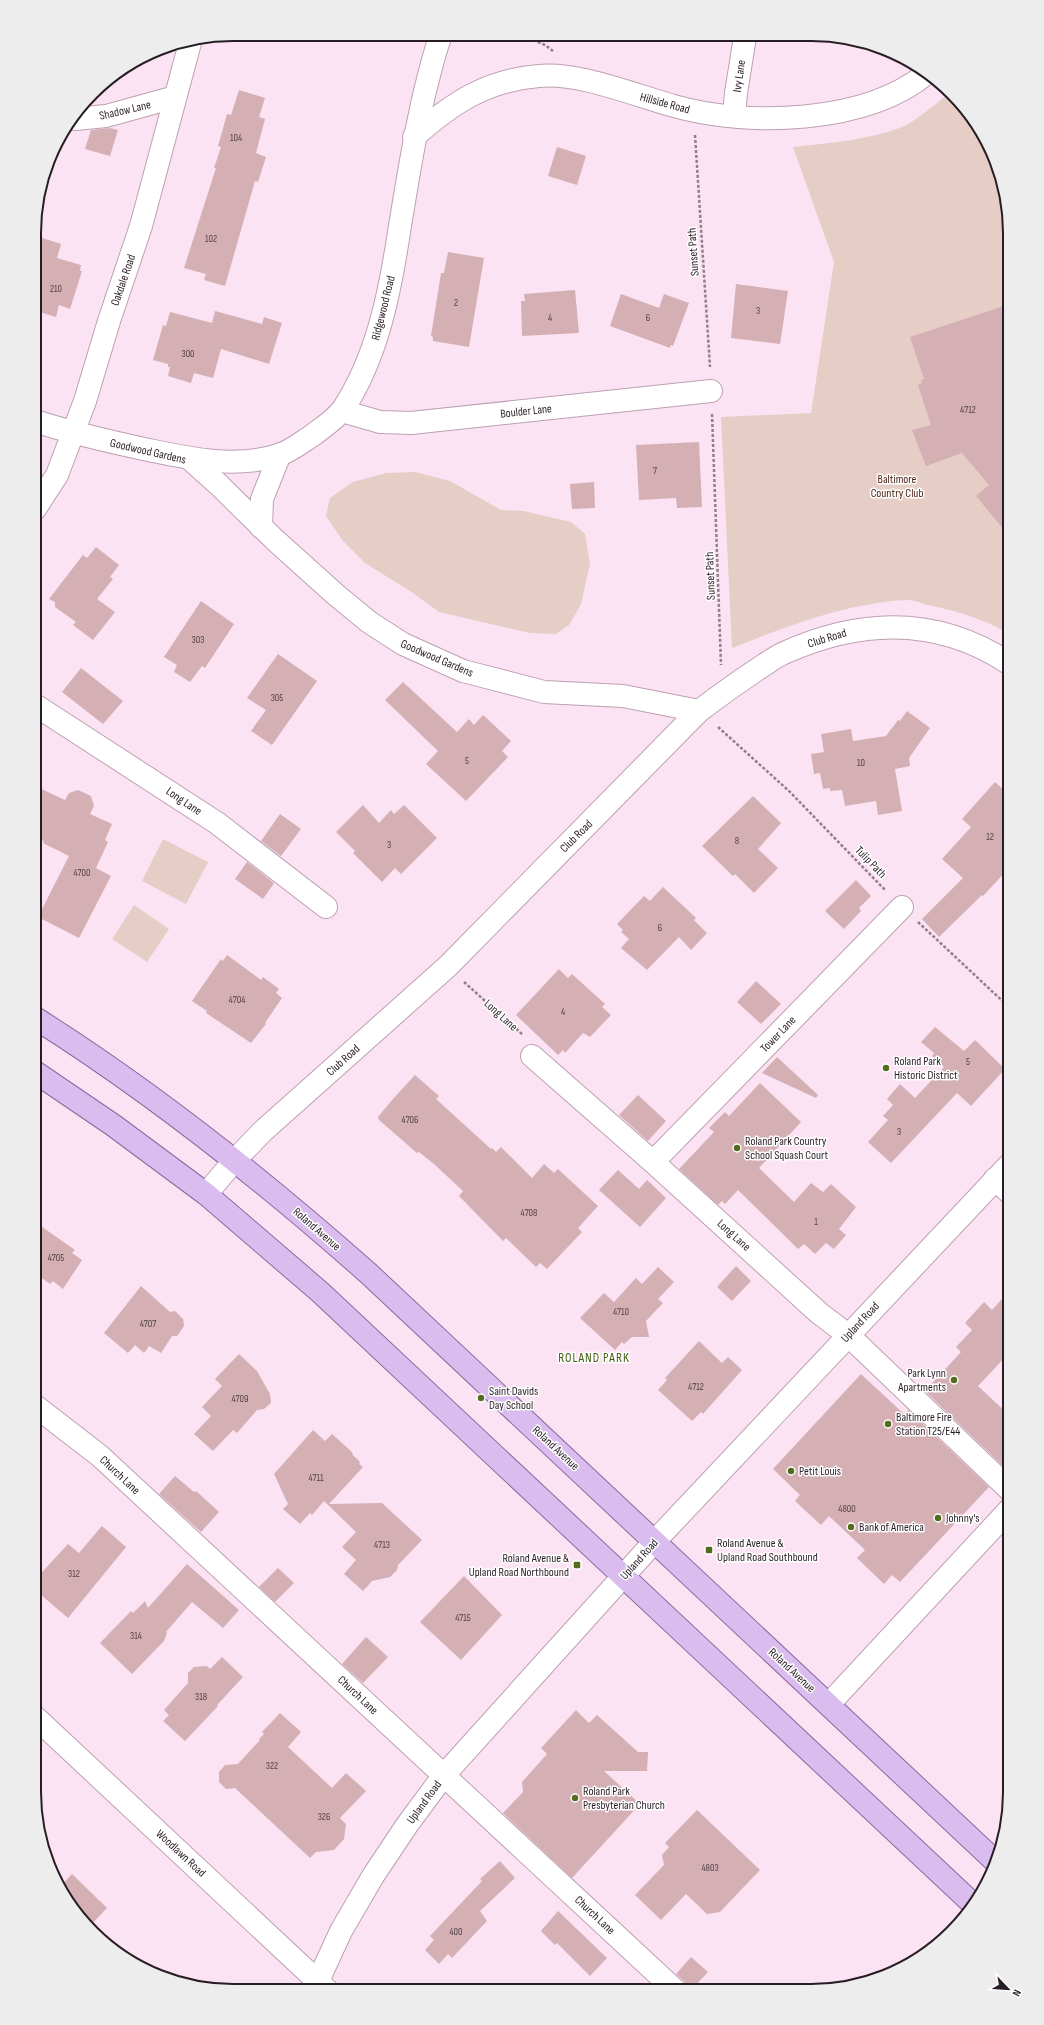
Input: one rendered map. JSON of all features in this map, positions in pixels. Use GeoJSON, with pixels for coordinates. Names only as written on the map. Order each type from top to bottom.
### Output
{"type":"FeatureCollection","features":[{"type":"Feature","properties":{"kind":"main road","name":"Roland Avenue"},"geometry":{"type":"LineString","coordinates":[[41,1022],[144,1091],[235,1160],[368,1273],[991,1857]]}},
{"type":"Feature","properties":{"kind":"main road"},"geometry":{"type":"LineString","coordinates":[[41,1076],[114,1125],[206,1194],[320,1292],[624,1575],[969,1900]]}},
{"type":"Feature","properties":{"kind":"street","name":"Ridgewood Road"},"geometry":{"type":"LineString","coordinates":[[190,459],[228,462],[257,460],[280,454],[319,430],[342,411],[360,379],[375,342],[388,292],[399,234],[414,137],[429,75],[439,41]]}},
{"type":"Feature","properties":{"kind":"street","name":"Ivy Lane"},"geometry":{"type":"LineString","coordinates":[[734,116],[744,41]]}},
{"type":"Feature","properties":{"kind":"street","name":"Oakdale Road"},"geometry":{"type":"LineString","coordinates":[[41,500],[57,475],[73,433],[141,226],[189,47]]}},
{"type":"Feature","properties":{"kind":"street","name":"Hillside Road"},"geometry":{"type":"LineString","coordinates":[[414,137],[440,113],[465,98],[497,83],[540,76],[559,75],[600,84],[676,107],[716,115],[793,118],[838,112],[873,102],[900,91],[922,76]]}},
{"type":"Feature","properties":{"kind":"street","name":"Shadow Lane"},"geometry":{"type":"LineString","coordinates":[[79,119],[106,116],[175,98]]}},
{"type":"Feature","properties":{"kind":"street","name":"Boulder Lane"},"geometry":{"type":"LineString","coordinates":[[342,411],[380,422],[411,423],[711,383]]}},
{"type":"Feature","properties":{"kind":"street","name":"Goodwood Gardens"},"geometry":{"type":"LineString","coordinates":[[41,423],[73,433],[190,459],[219,485],[261,527],[335,594],[369,622],[403,644],[463,672],[544,692],[622,696],[699,711]]}},
{"type":"Feature","properties":{"kind":"street"},"geometry":{"type":"LineString","coordinates":[[261,527],[262,499],[280,454]]}},
{"type":"Feature","properties":{"kind":"street","name":"Club Road"},"geometry":{"type":"LineString","coordinates":[[206,1194],[235,1160],[263,1132],[448,966],[699,711],[742,679],[783,653],[838,633],[895,626],[918,628],[972,644],[1003,660]]}},
{"type":"Feature","properties":{"kind":"street","name":"Long Lane"},"geometry":{"type":"LineString","coordinates":[[41,709],[217,823],[326,907]]}},
{"type":"Feature","properties":{"kind":"street","name":"Tower Lane"},"geometry":{"type":"LineString","coordinates":[[653,1162],[902,907]]}},
{"type":"Feature","properties":{"kind":"street","name":"Long Lane"},"geometry":{"type":"LineString","coordinates":[[532,1056],[653,1162],[819,1313],[848,1336],[1003,1483]]}},
{"type":"Feature","properties":{"kind":"street","name":"Upland Road"},"geometry":{"type":"LineString","coordinates":[[321,1984],[341,1931],[373,1876],[407,1825],[444,1775],[655,1541],[848,1336],[1003,1181]]}},
{"type":"Feature","properties":{"kind":"street","name":"Church Lane"},"geometry":{"type":"LineString","coordinates":[[41,1410],[100,1456],[668,1984]]}},
{"type":"Feature","properties":{"kind":"street"},"geometry":{"type":"LineString","coordinates":[[829,1704],[1003,1517]]}},
{"type":"Feature","properties":{"kind":"street","name":"Woodlawn Road"},"geometry":{"type":"LineString","coordinates":[[41,1723],[317,1984]]}},
{"type":"Feature","properties":{"kind":"path"},"geometry":{"type":"LineString","coordinates":[[536,41],[545,45],[554,52]]}},
{"type":"Feature","properties":{"kind":"path","name":"Sunset Path"},"geometry":{"type":"LineString","coordinates":[[695,128],[711,383]]}},
{"type":"Feature","properties":{"kind":"path","name":"Sunset Path"},"geometry":{"type":"LineString","coordinates":[[713,419],[721,661]]}},
{"type":"Feature","properties":{"kind":"path","name":"Tulip Path"},"geometry":{"type":"LineString","coordinates":[[718,728],[789,791],[902,907],[1003,1001]]}},
{"type":"Feature","properties":{"kind":"path","name":"Long Lane"},"geometry":{"type":"LineString","coordinates":[[463,980],[530,1042],[532,1056]]}},
{"type":"Feature","properties":{"kind":"green space","name":"Baltimore Country Club"},"geometry":{"type":"Polygon","coordinates":[[[945,96],[947,97],[971,127],[983,148],[993,172],[1003,221],[1003,631],[970,616],[907,600],[862,606],[818,617],[732,648],[721,417],[811,413],[834,262],[793,147],[862,138],[902,127],[913,121],[945,96]]]}},
{"type":"Feature","properties":{"kind":"green space"},"geometry":{"type":"Polygon","coordinates":[[[415,472],[450,481],[501,510],[524,511],[571,522],[585,534],[590,564],[581,604],[570,624],[556,634],[530,633],[439,612],[413,593],[365,563],[343,541],[326,516],[330,498],[353,482],[386,473],[415,472]]]}},
{"type":"Feature","properties":{"kind":"green space"},"geometry":{"type":"Polygon","coordinates":[[[163,839],[208,862],[186,904],[142,881],[163,839]]]}},
{"type":"Feature","properties":{"kind":"green space"},"geometry":{"type":"Polygon","coordinates":[[[134,905],[169,929],[147,962],[112,939],[134,905]]]}},
{"type":"Feature","properties":{"kind":"building"},"geometry":{"type":"Polygon","coordinates":[[[239,90],[265,98],[259,117],[265,119],[256,153],[266,157],[258,182],[255,181],[225,286],[204,280],[206,274],[184,268],[216,168],[214,168],[221,147],[218,146],[227,114],[231,115],[239,90]]]}},
{"type":"Feature","properties":{"kind":"building"},"geometry":{"type":"Polygon","coordinates":[[[110,128],[118,130],[110,156],[85,149],[91,130],[110,128]]]}},
{"type":"Feature","properties":{"kind":"building"},"geometry":{"type":"Polygon","coordinates":[[[557,147],[586,156],[577,185],[548,176],[557,147]]]}},
{"type":"Feature","properties":{"kind":"building"},"geometry":{"type":"Polygon","coordinates":[[[41,238],[61,244],[57,258],[81,265],[80,271],[82,271],[70,309],[59,305],[56,317],[41,312],[41,238]]]}},
{"type":"Feature","properties":{"kind":"building"},"geometry":{"type":"Polygon","coordinates":[[[448,252],[484,258],[469,347],[433,341],[433,337],[431,336],[441,273],[444,273],[448,252]]]}},
{"type":"Feature","properties":{"kind":"building"},"geometry":{"type":"Polygon","coordinates":[[[736,284],[788,291],[780,344],[731,338],[736,284]]]}},
{"type":"Feature","properties":{"kind":"building"},"geometry":{"type":"Polygon","coordinates":[[[575,290],[579,333],[522,336],[521,301],[525,301],[524,294],[575,290]]]}},
{"type":"Feature","properties":{"kind":"building"},"geometry":{"type":"Polygon","coordinates":[[[621,294],[659,308],[664,294],[689,303],[673,346],[671,345],[670,348],[610,326],[621,294]]]}},
{"type":"Feature","properties":{"kind":"building"},"geometry":{"type":"Polygon","coordinates":[[[1003,306],[1003,529],[976,496],[989,485],[962,453],[926,466],[912,430],[931,425],[918,385],[922,383],[921,380],[924,379],[910,337],[1003,306]]]}},
{"type":"Feature","properties":{"kind":"building"},"geometry":{"type":"Polygon","coordinates":[[[215,311],[262,324],[264,317],[282,323],[269,364],[221,349],[213,378],[194,373],[191,383],[168,376],[170,367],[168,367],[168,364],[153,360],[163,325],[166,326],[170,312],[212,323],[215,311]]]}},
{"type":"Feature","properties":{"kind":"building"},"geometry":{"type":"Polygon","coordinates":[[[699,442],[702,507],[677,508],[676,498],[639,500],[636,445],[699,442]]]}},
{"type":"Feature","properties":{"kind":"building"},"geometry":{"type":"Polygon","coordinates":[[[594,482],[595,508],[572,509],[570,484],[594,482]]]}},
{"type":"Feature","properties":{"kind":"building"},"geometry":{"type":"Polygon","coordinates":[[[96,547],[119,565],[110,577],[113,579],[97,599],[115,612],[93,640],[73,625],[76,622],[55,607],[55,602],[49,599],[83,555],[87,558],[96,547]]]}},
{"type":"Feature","properties":{"kind":"building"},"geometry":{"type":"Polygon","coordinates":[[[201,601],[234,624],[205,668],[202,666],[190,682],[174,672],[177,665],[164,657],[201,601]]]}},
{"type":"Feature","properties":{"kind":"building"},"geometry":{"type":"Polygon","coordinates":[[[278,654],[317,681],[272,745],[251,731],[266,710],[247,698],[278,654]]]}},
{"type":"Feature","properties":{"kind":"building"},"geometry":{"type":"Polygon","coordinates":[[[81,668],[123,701],[103,724],[62,692],[81,668]]]}},
{"type":"Feature","properties":{"kind":"building"},"geometry":{"type":"Polygon","coordinates":[[[403,682],[457,732],[469,719],[474,725],[483,715],[511,741],[502,751],[508,757],[466,801],[426,764],[438,751],[385,700],[403,682]]]}},
{"type":"Feature","properties":{"kind":"building"},"geometry":{"type":"Polygon","coordinates":[[[907,711],[930,728],[909,758],[910,766],[895,769],[902,811],[878,815],[876,801],[845,806],[842,790],[830,791],[830,788],[823,789],[820,773],[814,774],[811,754],[824,752],[821,734],[851,729],[853,741],[886,736],[907,711]]]}},
{"type":"Feature","properties":{"kind":"building"},"geometry":{"type":"Polygon","coordinates":[[[995,782],[1003,789],[1003,875],[983,896],[982,895],[939,937],[922,919],[963,878],[942,859],[971,827],[962,819],[995,782]]]}},
{"type":"Feature","properties":{"kind":"building"},"geometry":{"type":"Polygon","coordinates":[[[41,789],[65,800],[69,793],[78,790],[91,796],[94,806],[90,814],[112,824],[105,840],[108,842],[96,868],[111,876],[79,938],[41,919],[41,911],[69,856],[43,843],[44,841],[41,840],[41,789]]]}},
{"type":"Feature","properties":{"kind":"building"},"geometry":{"type":"Polygon","coordinates":[[[753,796],[781,823],[758,849],[778,868],[754,893],[735,874],[733,876],[702,846],[753,796]]]}},
{"type":"Feature","properties":{"kind":"building"},"geometry":{"type":"Polygon","coordinates":[[[363,805],[379,823],[391,810],[394,814],[404,805],[437,838],[401,874],[395,868],[382,882],[353,853],[355,851],[336,832],[363,805]]]}},
{"type":"Feature","properties":{"kind":"building"},"geometry":{"type":"Polygon","coordinates":[[[280,814],[301,829],[281,856],[261,841],[280,814]]]}},
{"type":"Feature","properties":{"kind":"building"},"geometry":{"type":"Polygon","coordinates":[[[247,862],[274,883],[263,899],[235,879],[247,862]]]}},
{"type":"Feature","properties":{"kind":"building"},"geometry":{"type":"Polygon","coordinates":[[[856,880],[871,896],[859,908],[861,911],[844,929],[825,911],[856,880]]]}},
{"type":"Feature","properties":{"kind":"building"},"geometry":{"type":"Polygon","coordinates":[[[663,887],[696,918],[694,920],[707,933],[691,950],[679,937],[647,970],[621,948],[629,939],[621,932],[623,930],[617,924],[644,896],[650,901],[663,887]]]}},
{"type":"Feature","properties":{"kind":"building"},"geometry":{"type":"Polygon","coordinates":[[[227,955],[261,980],[263,977],[279,989],[276,993],[282,998],[265,1023],[266,1024],[251,1043],[206,1013],[207,1011],[192,1001],[221,959],[223,961],[227,955]]]}},
{"type":"Feature","properties":{"kind":"building"},"geometry":{"type":"Polygon","coordinates":[[[559,969],[568,978],[572,974],[605,1004],[602,1007],[611,1015],[590,1037],[583,1033],[565,1053],[563,1050],[558,1055],[516,1015],[559,969]]]}},
{"type":"Feature","properties":{"kind":"building"},"geometry":{"type":"Polygon","coordinates":[[[756,981],[781,1004],[761,1024],[737,1002],[756,981]]]}},
{"type":"Feature","properties":{"kind":"building"},"geometry":{"type":"Polygon","coordinates":[[[935,1027],[964,1051],[975,1040],[1003,1067],[1003,1071],[971,1106],[957,1093],[891,1163],[868,1142],[888,1120],[883,1116],[893,1105],[887,1099],[900,1084],[915,1098],[944,1067],[932,1056],[934,1053],[921,1042],[935,1027]]]}},
{"type":"Feature","properties":{"kind":"building"},"geometry":{"type":"Polygon","coordinates":[[[777,1057],[818,1095],[816,1098],[762,1073],[777,1057]]]}},
{"type":"Feature","properties":{"kind":"building"},"geometry":{"type":"Polygon","coordinates":[[[415,1075],[439,1096],[436,1099],[491,1149],[492,1148],[496,1152],[501,1147],[532,1178],[544,1164],[554,1173],[558,1169],[598,1206],[578,1228],[582,1232],[547,1269],[540,1263],[536,1267],[506,1238],[503,1241],[459,1196],[463,1191],[434,1164],[419,1152],[417,1153],[379,1120],[378,1117],[415,1075]]]}},
{"type":"Feature","properties":{"kind":"building"},"geometry":{"type":"Polygon","coordinates":[[[760,1083],[801,1122],[759,1168],[794,1202],[811,1183],[823,1192],[831,1184],[856,1207],[839,1229],[846,1235],[834,1249],[826,1243],[815,1254],[804,1244],[798,1249],[738,1190],[725,1204],[722,1201],[718,1205],[679,1169],[714,1132],[709,1128],[725,1112],[729,1116],[760,1083]]]}},
{"type":"Feature","properties":{"kind":"building"},"geometry":{"type":"Polygon","coordinates":[[[638,1095],[666,1121],[648,1141],[619,1115],[638,1095]]]}},
{"type":"Feature","properties":{"kind":"building"},"geometry":{"type":"Polygon","coordinates":[[[618,1170],[639,1189],[647,1180],[666,1198],[640,1227],[599,1190],[618,1170]]]}},
{"type":"Feature","properties":{"kind":"building"},"geometry":{"type":"Polygon","coordinates":[[[41,1226],[75,1250],[72,1253],[82,1260],[63,1289],[53,1281],[50,1284],[41,1277],[41,1226]]]}},
{"type":"Feature","properties":{"kind":"building"},"geometry":{"type":"Polygon","coordinates":[[[736,1266],[751,1281],[732,1301],[717,1287],[736,1266]]]}},
{"type":"Feature","properties":{"kind":"building"},"geometry":{"type":"Polygon","coordinates":[[[658,1267],[674,1282],[658,1299],[663,1303],[646,1321],[649,1337],[632,1337],[624,1344],[622,1342],[615,1350],[580,1318],[604,1293],[614,1302],[636,1278],[642,1284],[658,1267]]]}},
{"type":"Feature","properties":{"kind":"building"},"geometry":{"type":"Polygon","coordinates":[[[141,1286],[170,1312],[175,1311],[183,1319],[184,1326],[177,1336],[172,1336],[161,1353],[149,1346],[144,1353],[135,1345],[128,1353],[104,1333],[141,1286]]]}},
{"type":"Feature","properties":{"kind":"building","name":"Park Lynn Apartments"},"geometry":{"type":"Polygon","coordinates":[[[1003,1298],[1003,1359],[978,1386],[1003,1409],[1003,1466],[925,1391],[961,1352],[956,1347],[972,1330],[965,1323],[984,1302],[992,1310],[1003,1298]]]}},
{"type":"Feature","properties":{"kind":"building"},"geometry":{"type":"Polygon","coordinates":[[[699,1341],[722,1363],[728,1357],[742,1370],[703,1414],[701,1412],[692,1421],[658,1390],[667,1380],[665,1378],[699,1341]]]}},
{"type":"Feature","properties":{"kind":"building"},"geometry":{"type":"Polygon","coordinates":[[[239,1354],[257,1371],[270,1394],[271,1403],[264,1409],[257,1410],[237,1433],[233,1430],[213,1451],[194,1434],[211,1416],[202,1407],[222,1386],[215,1379],[239,1354]]]}},
{"type":"Feature","properties":{"kind":"building"},"geometry":{"type":"Polygon","coordinates":[[[861,1374],[904,1414],[908,1410],[989,1487],[900,1582],[892,1575],[884,1584],[857,1558],[865,1550],[829,1516],[821,1525],[795,1501],[800,1495],[773,1469],[861,1374]]]}},
{"type":"Feature","properties":{"kind":"building"},"geometry":{"type":"Polygon","coordinates":[[[313,1430],[325,1441],[332,1434],[353,1453],[352,1454],[360,1462],[359,1464],[363,1467],[329,1504],[382,1503],[422,1540],[398,1565],[397,1570],[390,1577],[372,1581],[363,1591],[344,1574],[356,1560],[342,1547],[356,1532],[324,1501],[312,1515],[310,1513],[300,1524],[283,1509],[288,1504],[274,1474],[313,1430]]]}},
{"type":"Feature","properties":{"kind":"building"},"geometry":{"type":"Polygon","coordinates":[[[175,1476],[194,1492],[196,1491],[219,1512],[201,1532],[159,1494],[175,1476]]]}},
{"type":"Feature","properties":{"kind":"building"},"geometry":{"type":"Polygon","coordinates":[[[102,1526],[126,1547],[68,1618],[41,1595],[41,1573],[68,1544],[79,1553],[102,1526]]]}},
{"type":"Feature","properties":{"kind":"building"},"geometry":{"type":"Polygon","coordinates":[[[187,1564],[239,1610],[223,1628],[192,1602],[166,1632],[164,1641],[132,1674],[100,1643],[131,1611],[133,1613],[145,1601],[148,1608],[187,1564]]]}},
{"type":"Feature","properties":{"kind":"building"},"geometry":{"type":"Polygon","coordinates":[[[278,1568],[294,1583],[275,1602],[259,1587],[278,1568]]]}},
{"type":"Feature","properties":{"kind":"building"},"geometry":{"type":"Polygon","coordinates":[[[464,1576],[502,1615],[461,1660],[420,1622],[464,1576]]]}},
{"type":"Feature","properties":{"kind":"building"},"geometry":{"type":"Polygon","coordinates":[[[366,1637],[388,1657],[363,1683],[342,1664],[366,1637]]]}},
{"type":"Feature","properties":{"kind":"building"},"geometry":{"type":"Polygon","coordinates":[[[222,1657],[243,1677],[185,1741],[163,1721],[169,1715],[164,1710],[188,1683],[188,1673],[194,1667],[207,1666],[210,1669],[222,1657]]]}},
{"type":"Feature","properties":{"kind":"building","name":"Roland Park Presbyterian Church"},"geometry":{"type":"Polygon","coordinates":[[[576,1710],[589,1723],[597,1715],[638,1752],[648,1752],[647,1771],[604,1771],[640,1804],[572,1878],[503,1813],[523,1792],[522,1782],[547,1754],[541,1748],[576,1710]]]}},
{"type":"Feature","properties":{"kind":"building"},"geometry":{"type":"Polygon","coordinates":[[[280,1713],[301,1732],[288,1747],[332,1788],[346,1773],[366,1791],[340,1818],[346,1824],[344,1839],[334,1850],[316,1852],[310,1858],[235,1788],[226,1789],[219,1782],[219,1772],[225,1765],[238,1764],[260,1740],[259,1739],[264,1734],[262,1732],[280,1713]]]}},
{"type":"Feature","properties":{"kind":"building"},"geometry":{"type":"Polygon","coordinates":[[[697,1810],[760,1870],[720,1912],[707,1914],[686,1894],[661,1920],[635,1895],[664,1865],[662,1855],[669,1847],[665,1843],[697,1810]]]}},
{"type":"Feature","properties":{"kind":"building"},"geometry":{"type":"Polygon","coordinates":[[[500,1861],[515,1878],[480,1911],[487,1921],[452,1958],[448,1954],[439,1964],[425,1950],[434,1940],[430,1936],[482,1881],[480,1879],[500,1861]]]}},
{"type":"Feature","properties":{"kind":"building"},"geometry":{"type":"Polygon","coordinates":[[[72,1874],[107,1908],[93,1923],[73,1898],[64,1883],[72,1874]]]}},
{"type":"Feature","properties":{"kind":"building"},"geometry":{"type":"Polygon","coordinates":[[[558,1911],[607,1958],[590,1976],[557,1943],[555,1945],[541,1931],[558,1911]]]}},
{"type":"Feature","properties":{"kind":"building"},"geometry":{"type":"Polygon","coordinates":[[[691,1957],[708,1972],[697,1984],[686,1984],[676,1974],[691,1957]]]}},
{"type":"Feature","properties":{"kind":"place","name":"Roland Park Historic District"},"geometry":{"type":"Point","coordinates":[886,1068]}},
{"type":"Feature","properties":{"kind":"place","name":"Roland Park Country School Squash Court"},"geometry":{"type":"Point","coordinates":[737,1148]}},
{"type":"Feature","properties":{"kind":"place","name":"Park Lynn Apartments"},"geometry":{"type":"Point","coordinates":[954,1380]}},
{"type":"Feature","properties":{"kind":"place","name":"Saint Davids Day School"},"geometry":{"type":"Point","coordinates":[481,1398]}},
{"type":"Feature","properties":{"kind":"place","name":"Baltimore Fire Station T25/E44"},"geometry":{"type":"Point","coordinates":[888,1424]}},
{"type":"Feature","properties":{"kind":"place","name":"Petit Louis"},"geometry":{"type":"Point","coordinates":[791,1471]}},
{"type":"Feature","properties":{"kind":"place","name":"Johnny's"},"geometry":{"type":"Point","coordinates":[938,1518]}},
{"type":"Feature","properties":{"kind":"place","name":"Bank of America"},"geometry":{"type":"Point","coordinates":[851,1527]}},
{"type":"Feature","properties":{"kind":"place","name":"Roland Avenue & Upland Road Southbound"},"geometry":{"type":"Point","coordinates":[709,1550]}},
{"type":"Feature","properties":{"kind":"place","name":"Roland Avenue & Upland Road Northbound"},"geometry":{"type":"Point","coordinates":[577,1565]}},
{"type":"Feature","properties":{"kind":"place","name":"Roland Park Presbyterian Church"},"geometry":{"type":"Point","coordinates":[575,1798]}},
{"type":"Feature","properties":{"kind":"district","name":"ROLAND PARK"},"geometry":{"type":"Point","coordinates":[594,1357]}}]}
